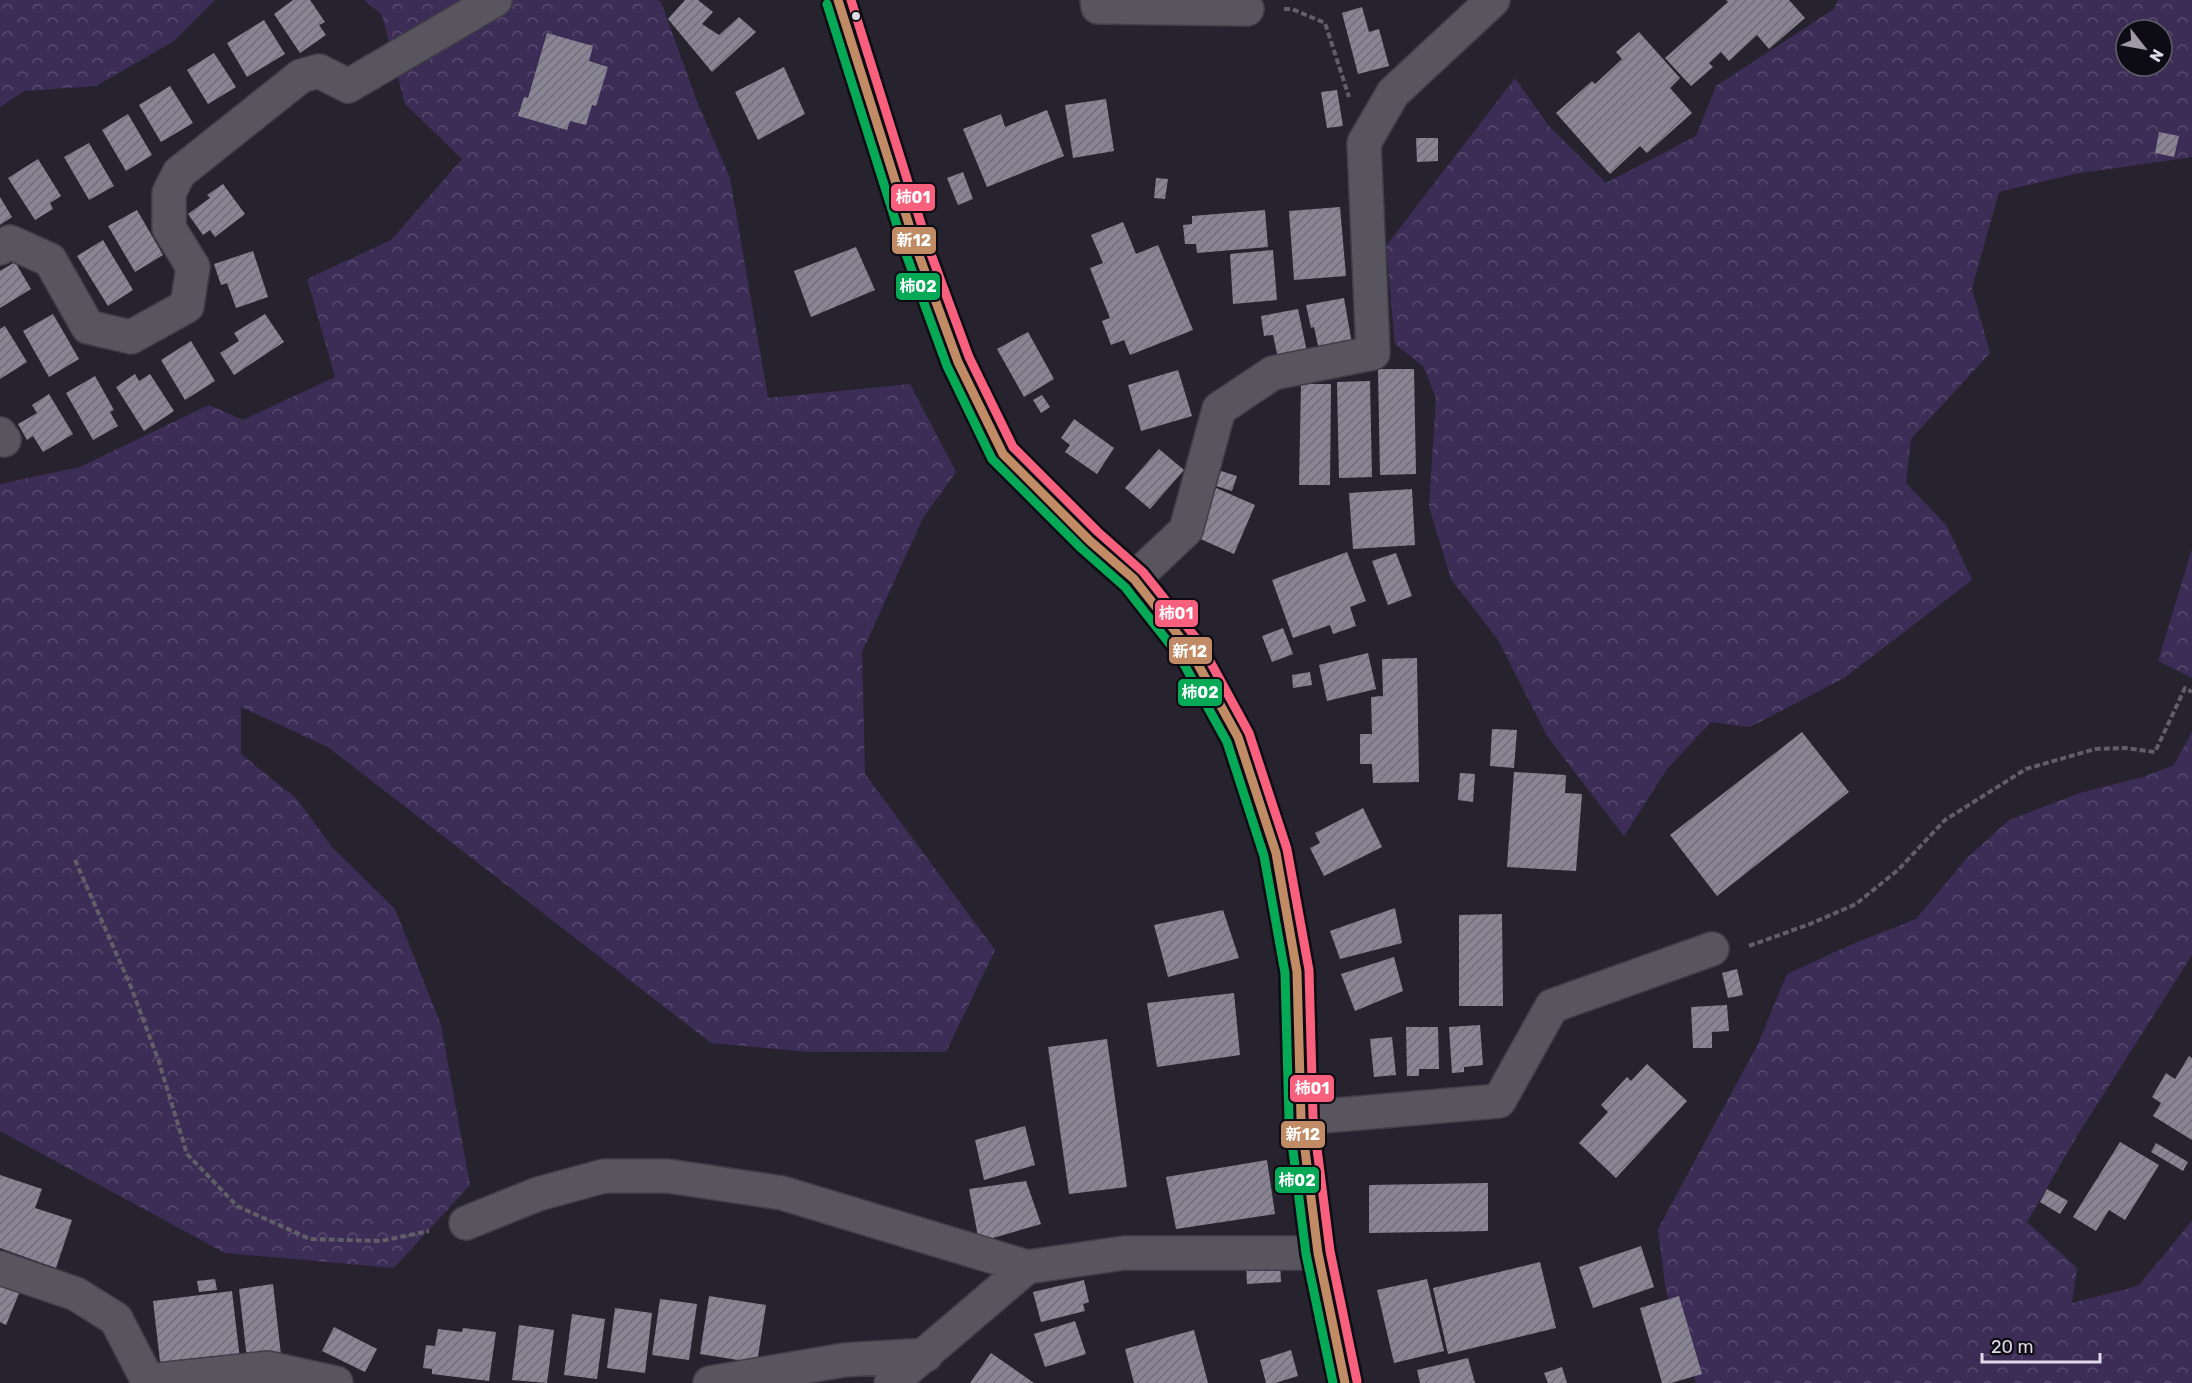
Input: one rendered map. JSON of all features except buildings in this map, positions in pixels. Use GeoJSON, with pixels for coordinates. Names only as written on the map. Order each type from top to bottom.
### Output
{"type":"FeatureCollection","features":[{"type":"Feature","properties":{"kind":"street"},"geometry":{"type":"LineString","coordinates":[[0,248],[10,242],[50,260],[88,327],[131,337],[187,306],[193,267],[170,228],[170,193],[179,173],[301,76],[319,71],[348,86],[495,0]]}},
{"type":"Feature","properties":{"kind":"street"},"geometry":{"type":"LineString","coordinates":[[838,0],[916,250],[958,362],[1003,454],[1090,541],[1134,579],[1190,650],[1238,737],[1272,842],[1297,972],[1301,1118],[1318,1254],[1345,1383]]}},
{"type":"Feature","properties":{"kind":"street"},"geometry":{"type":"LineString","coordinates":[[1097,0],[1098,7],[1247,9]]}},
{"type":"Feature","properties":{"kind":"street"},"geometry":{"type":"LineString","coordinates":[[1134,579],[1186,530],[1220,409],[1273,373],[1373,353],[1364,143],[1393,93],[1493,0]]}},
{"type":"Feature","properties":{"kind":"street"},"geometry":{"type":"LineString","coordinates":[[1301,1118],[1499,1101],[1552,1006],[1712,949]]}},
{"type":"Feature","properties":{"kind":"street"},"geometry":{"type":"LineString","coordinates":[[466,1223],[538,1194],[604,1176],[668,1176],[782,1193],[1027,1268],[1124,1252],[1318,1254]]}},
{"type":"Feature","properties":{"kind":"street"},"geometry":{"type":"LineString","coordinates":[[0,1268],[76,1294],[116,1318],[148,1381],[268,1368],[336,1383]]}},
{"type":"Feature","properties":{"kind":"street"},"geometry":{"type":"LineString","coordinates":[[891,1383],[1027,1268]]}},
{"type":"Feature","properties":{"kind":"street"},"geometry":{"type":"LineString","coordinates":[[710,1383],[844,1360],[926,1354]]}},
{"type":"Feature","properties":{"kind":"path"},"geometry":{"type":"LineString","coordinates":[[1247,9],[1292,9],[1325,22],[1364,143]]}},
{"type":"Feature","properties":{"kind":"path"},"geometry":{"type":"LineString","coordinates":[[1712,949],[1749,946],[1810,924],[1856,904],[1898,870],[1945,820],[2026,769],[2095,749],[2125,748],[2155,752],[2185,688],[2192,692]]}},
{"type":"Feature","properties":{"kind":"path"},"geometry":{"type":"LineString","coordinates":[[75,860],[143,1019],[188,1154],[237,1206],[310,1239],[381,1241],[466,1223]]}},
{"type":"Feature","properties":{"kind":"green space"},"geometry":{"type":"Polygon","coordinates":[[[0,0],[215,0],[174,41],[96,86],[24,91],[0,107],[0,0]]]}},
{"type":"Feature","properties":{"kind":"green space"},"geometry":{"type":"Polygon","coordinates":[[[364,0],[657,0],[661,2],[698,104],[730,178],[768,398],[910,384],[956,472],[923,518],[862,652],[865,774],[995,950],[946,1052],[809,1052],[711,1043],[328,747],[241,707],[241,754],[297,799],[332,847],[395,909],[441,1025],[470,1185],[394,1268],[225,1253],[0,1131],[0,484],[80,467],[209,405],[243,420],[335,377],[307,279],[391,240],[462,159],[405,104],[382,15],[364,0]]]}},
{"type":"Feature","properties":{"kind":"green space"},"geometry":{"type":"Polygon","coordinates":[[[1838,0],[2192,0],[2192,157],[2074,174],[1999,192],[1972,288],[1990,353],[1911,439],[1906,483],[1947,526],[1972,580],[1844,678],[1750,727],[1711,722],[1667,769],[1624,836],[1547,736],[1498,640],[1451,579],[1429,507],[1436,398],[1423,366],[1395,344],[1386,246],[1515,78],[1548,125],[1606,183],[1696,136],[1716,86],[1834,9],[1838,0]]]}},
{"type":"Feature","properties":{"kind":"green space"},"geometry":{"type":"Polygon","coordinates":[[[2192,549],[2192,678],[2158,661],[2192,549]]]}},
{"type":"Feature","properties":{"kind":"green space"},"geometry":{"type":"Polygon","coordinates":[[[2192,732],[2192,955],[2077,1136],[2027,1222],[2077,1268],[2072,1303],[2138,1286],[2192,1221],[2192,1383],[1696,1383],[1666,1291],[1658,1229],[1758,1044],[1787,974],[1855,943],[1916,919],[1966,859],[2009,820],[2080,793],[2146,776],[2174,765],[2192,732]]]}},
{"type":"Feature","properties":{"kind":"transit line","name":"新12"},"geometry":{"type":"LineString","coordinates":[[838,0],[917,250],[958,362],[1003,454],[1090,541],[1134,579],[1190,650],[1238,737],[1276,853],[1297,972],[1301,1118],[1318,1253],[1345,1383]]}},
{"type":"Feature","properties":{"kind":"transit line","name":"柿01"},"geometry":{"type":"LineString","coordinates":[[851,0],[928,246],[969,357],[1013,447],[1098,532],[1143,572],[1200,643],[1249,733],[1287,849],[1309,970],[1313,1117],[1330,1251],[1357,1381]]}},
{"type":"Feature","properties":{"kind":"transit line","name":"柿02"},"geometry":{"type":"LineString","coordinates":[[827,4],[906,254],[947,366],[992,459],[1082,549],[1125,587],[1180,657],[1227,742],[1264,856],[1285,973],[1289,1119],[1306,1254],[1333,1383]]}}]}
